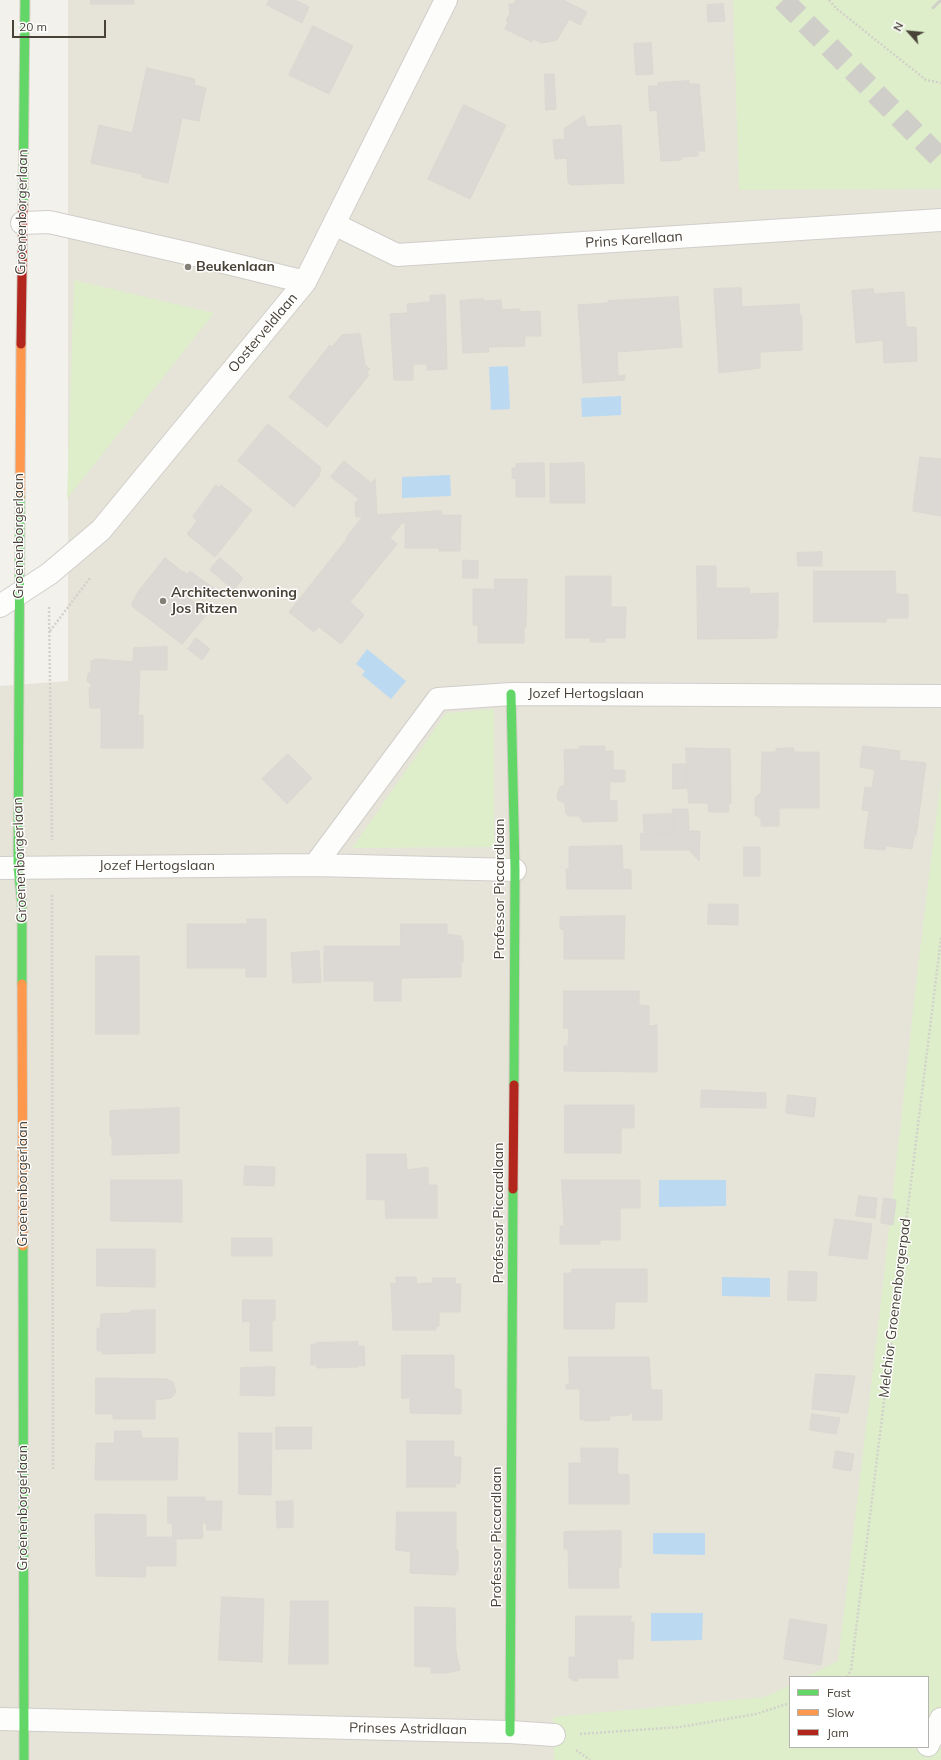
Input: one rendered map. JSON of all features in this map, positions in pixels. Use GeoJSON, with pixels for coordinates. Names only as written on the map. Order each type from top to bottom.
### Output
{"type":"FeatureCollection","features":[{"type":"Feature","properties":{"kind":"street","name":"Groenenborgerlaan"},"geometry":{"type":"LineString","coordinates":[[24,1760],[22,905],[9,868],[20,592],[25,0]]}},
{"type":"Feature","properties":{"kind":"street","name":"Oosterveldlaan"},"geometry":{"type":"LineString","coordinates":[[0,606],[49,574],[101,530],[305,282],[446,0]]}},
{"type":"Feature","properties":{"kind":"street","name":"Prins Karellaan"},"geometry":{"type":"LineString","coordinates":[[334,224],[397,255],[941,220]]}},
{"type":"Feature","properties":{"kind":"street"},"geometry":{"type":"LineString","coordinates":[[22,223],[49,222],[305,282]]}},
{"type":"Feature","properties":{"kind":"street","name":"Jozef Hertogslaan"},"geometry":{"type":"LineString","coordinates":[[315,865],[438,699],[511,694],[941,696]]}},
{"type":"Feature","properties":{"kind":"street","name":"Professor Piccardlaan"},"geometry":{"type":"LineString","coordinates":[[510,1732],[515,870],[511,694]]}},
{"type":"Feature","properties":{"kind":"street","name":"Jozef Hertogslaan"},"geometry":{"type":"LineString","coordinates":[[9,868],[315,865],[515,870]]}},
{"type":"Feature","properties":{"kind":"street"},"geometry":{"type":"LineString","coordinates":[[929,1742],[941,1719]]}},
{"type":"Feature","properties":{"kind":"street"},"geometry":{"type":"LineString","coordinates":[[0,1720],[24,1720]]}},
{"type":"Feature","properties":{"kind":"street","name":"Prinses Astridlaan"},"geometry":{"type":"LineString","coordinates":[[24,1720],[510,1732],[554,1735]]}},
{"type":"Feature","properties":{"kind":"street"},"geometry":{"type":"LineString","coordinates":[[920,1760],[926,1748]]}},
{"type":"Feature","properties":{"kind":"path"},"geometry":{"type":"LineString","coordinates":[[829,0],[837,9],[926,80],[941,83]]}},
{"type":"Feature","properties":{"kind":"path"},"geometry":{"type":"LineString","coordinates":[[49,574],[52,867],[53,1473]]}},
{"type":"Feature","properties":{"kind":"path","name":"Melchior Groenenborgerpad"},"geometry":{"type":"LineString","coordinates":[[848,1676],[851,1670],[941,938]]}},
{"type":"Feature","properties":{"kind":"path"},"geometry":{"type":"LineString","coordinates":[[554,1735],[680,1727],[756,1714],[789,1703]]}},
{"type":"Feature","properties":{"kind":"shaded area"},"geometry":{"type":"Polygon","coordinates":[[[68,0],[941,0],[941,1691],[929,1678],[929,1676],[789,1676],[789,1748],[906,1760],[0,1760],[0,686],[68,681],[68,0]]]}},
{"type":"Feature","properties":{"kind":"green space"},"geometry":{"type":"Polygon","coordinates":[[[733,0],[941,0],[941,189],[739,190],[733,0]]]}},
{"type":"Feature","properties":{"kind":"green space"},"geometry":{"type":"Polygon","coordinates":[[[74,280],[214,313],[67,499],[74,280]]]}},
{"type":"Feature","properties":{"kind":"green space"},"geometry":{"type":"Polygon","coordinates":[[[494,709],[494,847],[352,848],[446,713],[494,709]]]}},
{"type":"Feature","properties":{"kind":"green space"},"geometry":{"type":"Polygon","coordinates":[[[941,778],[941,1760],[554,1760],[553,1717],[765,1697],[789,1685],[789,1748],[929,1748],[929,1676],[808,1676],[838,1661],[879,1319],[917,975],[941,778]]]}},
{"type":"Feature","properties":{"kind":"water"},"geometry":{"type":"Polygon","coordinates":[[[508,366],[510,409],[491,410],[489,367],[508,366]]]}},
{"type":"Feature","properties":{"kind":"water"},"geometry":{"type":"Polygon","coordinates":[[[621,396],[621,415],[582,417],[581,398],[621,396]]]}},
{"type":"Feature","properties":{"kind":"water"},"geometry":{"type":"Polygon","coordinates":[[[450,475],[451,496],[402,498],[402,477],[450,475]]]}},
{"type":"Feature","properties":{"kind":"water"},"geometry":{"type":"Polygon","coordinates":[[[367,649],[406,681],[391,699],[362,675],[365,671],[356,664],[367,649]]]}},
{"type":"Feature","properties":{"kind":"water"},"geometry":{"type":"Polygon","coordinates":[[[659,1180],[726,1180],[726,1206],[659,1207],[659,1180]]]}},
{"type":"Feature","properties":{"kind":"water"},"geometry":{"type":"Polygon","coordinates":[[[722,1277],[770,1278],[770,1297],[722,1296],[722,1277]]]}},
{"type":"Feature","properties":{"kind":"water"},"geometry":{"type":"Polygon","coordinates":[[[653,1533],[705,1533],[705,1555],[653,1554],[653,1533]]]}},
{"type":"Feature","properties":{"kind":"water"},"geometry":{"type":"Polygon","coordinates":[[[651,1613],[703,1613],[702,1640],[651,1641],[651,1613]]]}},
{"type":"Feature","properties":{"kind":"building"},"geometry":{"type":"Polygon","coordinates":[[[91,0],[134,0],[134,4],[91,4],[91,0]]]}},
{"type":"Feature","properties":{"kind":"building"},"geometry":{"type":"Polygon","coordinates":[[[269,0],[295,0],[309,7],[302,23],[267,5],[269,0]]]}},
{"type":"Feature","properties":{"kind":"building"},"geometry":{"type":"Polygon","coordinates":[[[516,0],[563,0],[587,12],[580,25],[569,19],[557,40],[542,43],[533,39],[532,42],[505,29],[508,22],[506,21],[510,13],[509,4],[514,4],[516,0]]]}},
{"type":"Feature","properties":{"kind":"building"},"geometry":{"type":"Polygon","coordinates":[[[723,4],[725,21],[708,22],[707,5],[723,4]]]}},
{"type":"Feature","properties":{"kind":"building"},"geometry":{"type":"Polygon","coordinates":[[[313,26],[353,46],[329,94],[289,75],[313,26]]]}},
{"type":"Feature","properties":{"kind":"building"},"geometry":{"type":"Polygon","coordinates":[[[651,43],[653,74],[636,75],[634,44],[651,43]]]}},
{"type":"Feature","properties":{"kind":"building"},"geometry":{"type":"Polygon","coordinates":[[[147,68],[195,79],[194,85],[206,88],[199,121],[182,118],[168,183],[142,177],[142,174],[91,163],[99,125],[132,133],[147,68]]]}},
{"type":"Feature","properties":{"kind":"building"},"geometry":{"type":"Polygon","coordinates":[[[545,74],[554,74],[556,109],[546,110],[545,74]]]}},
{"type":"Feature","properties":{"kind":"building"},"geometry":{"type":"Polygon","coordinates":[[[689,81],[689,84],[699,84],[705,151],[698,151],[698,156],[682,157],[681,160],[661,161],[657,110],[650,111],[648,86],[658,86],[658,83],[689,81]]]}},
{"type":"Feature","properties":{"kind":"building"},"geometry":{"type":"Polygon","coordinates":[[[464,105],[506,125],[470,199],[428,179],[464,105]]]}},
{"type":"Feature","properties":{"kind":"building"},"geometry":{"type":"Polygon","coordinates":[[[584,116],[587,127],[621,125],[624,183],[571,185],[568,183],[567,158],[555,159],[553,140],[565,139],[564,129],[584,116]]]}},
{"type":"Feature","properties":{"kind":"building"},"geometry":{"type":"Polygon","coordinates":[[[741,288],[742,307],[799,304],[800,316],[802,316],[802,350],[760,352],[760,368],[719,373],[714,289],[741,288]]]}},
{"type":"Feature","properties":{"kind":"building"},"geometry":{"type":"Polygon","coordinates":[[[873,289],[874,294],[904,292],[906,327],[916,327],[917,361],[884,363],[883,340],[856,343],[852,291],[873,289]]]}},
{"type":"Feature","properties":{"kind":"building"},"geometry":{"type":"Polygon","coordinates":[[[445,295],[447,369],[427,370],[427,364],[413,364],[413,380],[394,380],[390,314],[408,313],[407,304],[430,302],[430,296],[445,295]]]}},
{"type":"Feature","properties":{"kind":"building"},"geometry":{"type":"Polygon","coordinates":[[[678,297],[682,347],[617,352],[618,376],[625,375],[625,380],[583,383],[578,305],[608,303],[608,301],[678,297]]]}},
{"type":"Feature","properties":{"kind":"building"},"geometry":{"type":"Polygon","coordinates":[[[483,299],[483,301],[501,300],[502,310],[520,309],[520,312],[540,311],[541,336],[525,336],[524,346],[488,347],[489,352],[463,353],[460,301],[483,299]]]}},
{"type":"Feature","properties":{"kind":"building"},"geometry":{"type":"Polygon","coordinates":[[[360,334],[365,365],[370,369],[366,373],[369,375],[327,427],[289,397],[330,345],[332,347],[342,335],[360,334]]]}},
{"type":"Feature","properties":{"kind":"building"},"geometry":{"type":"Polygon","coordinates":[[[268,424],[321,469],[319,476],[294,507],[238,461],[268,424]]]}},
{"type":"Feature","properties":{"kind":"building"},"geometry":{"type":"Polygon","coordinates":[[[920,457],[941,459],[941,516],[913,511],[920,457]]]}},
{"type":"Feature","properties":{"kind":"building"},"geometry":{"type":"Polygon","coordinates":[[[344,461],[371,483],[359,499],[331,477],[344,461]]]}},
{"type":"Feature","properties":{"kind":"building"},"geometry":{"type":"Polygon","coordinates":[[[544,463],[545,497],[516,497],[516,479],[512,478],[512,468],[516,468],[516,464],[544,463]]]}},
{"type":"Feature","properties":{"kind":"building"},"geometry":{"type":"Polygon","coordinates":[[[584,463],[585,503],[550,503],[550,464],[584,463]]]}},
{"type":"Feature","properties":{"kind":"building"},"geometry":{"type":"Polygon","coordinates":[[[375,479],[377,515],[356,517],[355,504],[375,479]]]}},
{"type":"Feature","properties":{"kind":"building"},"geometry":{"type":"Polygon","coordinates":[[[216,485],[219,488],[221,485],[252,510],[215,557],[187,534],[197,521],[193,517],[216,485]]]}},
{"type":"Feature","properties":{"kind":"building"},"geometry":{"type":"Polygon","coordinates":[[[441,511],[442,515],[461,515],[460,551],[439,551],[439,548],[405,548],[405,523],[402,523],[390,538],[397,544],[350,602],[364,615],[341,644],[319,627],[314,632],[289,612],[347,539],[346,538],[363,516],[441,511]]]}},
{"type":"Feature","properties":{"kind":"building"},"geometry":{"type":"Polygon","coordinates":[[[822,552],[822,566],[798,566],[797,553],[822,552]]]}},
{"type":"Feature","properties":{"kind":"building","name":"Architectenwoning Jos Ritzen"},"geometry":{"type":"Polygon","coordinates":[[[165,558],[183,572],[187,574],[190,571],[216,590],[211,597],[198,587],[189,598],[208,613],[182,644],[133,607],[132,603],[138,592],[165,558]]]}},
{"type":"Feature","properties":{"kind":"building"},"geometry":{"type":"Polygon","coordinates":[[[220,558],[243,578],[234,590],[210,570],[220,558]]]}},
{"type":"Feature","properties":{"kind":"building"},"geometry":{"type":"Polygon","coordinates":[[[463,560],[478,561],[478,578],[463,578],[463,560]]]}},
{"type":"Feature","properties":{"kind":"building"},"geometry":{"type":"Polygon","coordinates":[[[697,566],[716,566],[716,588],[749,588],[750,594],[778,593],[777,638],[698,639],[697,566]]]}},
{"type":"Feature","properties":{"kind":"building"},"geometry":{"type":"Polygon","coordinates":[[[814,571],[895,571],[896,594],[908,595],[908,618],[887,618],[886,622],[814,622],[814,571]]]}},
{"type":"Feature","properties":{"kind":"building"},"geometry":{"type":"Polygon","coordinates":[[[566,576],[611,576],[611,607],[626,607],[625,638],[608,638],[605,639],[605,642],[590,642],[591,638],[566,638],[566,576]]]}},
{"type":"Feature","properties":{"kind":"building"},"geometry":{"type":"Polygon","coordinates":[[[495,579],[527,579],[526,627],[524,628],[524,643],[478,643],[478,625],[473,625],[473,589],[494,589],[495,579]]]}},
{"type":"Feature","properties":{"kind":"building"},"geometry":{"type":"Polygon","coordinates":[[[196,638],[210,649],[202,660],[188,649],[196,638]]]}},
{"type":"Feature","properties":{"kind":"building"},"geometry":{"type":"Polygon","coordinates":[[[167,647],[167,670],[140,670],[138,716],[143,715],[143,748],[101,748],[101,708],[90,708],[89,688],[91,687],[91,684],[87,681],[88,674],[91,671],[91,661],[96,659],[133,662],[134,648],[167,647]]]}},
{"type":"Feature","properties":{"kind":"building"},"geometry":{"type":"Polygon","coordinates":[[[580,746],[605,746],[605,751],[613,751],[613,770],[625,770],[625,782],[565,782],[564,750],[580,749],[580,746]]]}},
{"type":"Feature","properties":{"kind":"building"},"geometry":{"type":"Polygon","coordinates":[[[863,746],[900,751],[899,760],[926,763],[916,836],[914,836],[912,849],[886,846],[885,850],[864,848],[869,811],[862,810],[865,787],[872,788],[875,770],[860,767],[863,746]]]}},
{"type":"Feature","properties":{"kind":"building"},"geometry":{"type":"Polygon","coordinates":[[[686,748],[730,749],[731,803],[728,803],[729,812],[709,812],[708,803],[689,803],[686,748]]]}},
{"type":"Feature","properties":{"kind":"building"},"geometry":{"type":"Polygon","coordinates":[[[793,748],[794,752],[819,752],[819,808],[779,808],[779,826],[761,826],[761,819],[755,815],[755,798],[761,792],[762,752],[776,752],[776,749],[793,748]]]}},
{"type":"Feature","properties":{"kind":"building"},"geometry":{"type":"Polygon","coordinates":[[[288,754],[312,778],[287,804],[262,779],[288,754]]]}},
{"type":"Feature","properties":{"kind":"building"},"geometry":{"type":"Polygon","coordinates":[[[673,764],[687,764],[688,788],[673,789],[673,764]]]}},
{"type":"Feature","properties":{"kind":"building"},"geometry":{"type":"Polygon","coordinates":[[[565,782],[610,783],[609,800],[617,801],[617,821],[583,822],[579,816],[569,816],[566,814],[565,803],[558,800],[557,795],[560,787],[564,786],[565,782]]]}},
{"type":"Feature","properties":{"kind":"building"},"geometry":{"type":"Polygon","coordinates":[[[673,809],[688,809],[689,831],[700,831],[699,861],[674,833],[673,809]]]}},
{"type":"Feature","properties":{"kind":"building"},"geometry":{"type":"Polygon","coordinates":[[[673,814],[674,833],[644,832],[643,815],[673,814]]]}},
{"type":"Feature","properties":{"kind":"building"},"geometry":{"type":"Polygon","coordinates":[[[641,833],[674,833],[689,850],[641,850],[641,833]]]}},
{"type":"Feature","properties":{"kind":"building"},"geometry":{"type":"Polygon","coordinates":[[[622,846],[623,869],[631,870],[631,889],[567,889],[566,869],[569,869],[569,847],[622,846]]]}},
{"type":"Feature","properties":{"kind":"building"},"geometry":{"type":"Polygon","coordinates":[[[744,847],[760,847],[760,876],[744,876],[744,847]]]}},
{"type":"Feature","properties":{"kind":"building"},"geometry":{"type":"Polygon","coordinates":[[[709,904],[738,904],[738,925],[708,924],[709,904]]]}},
{"type":"Feature","properties":{"kind":"building"},"geometry":{"type":"Polygon","coordinates":[[[625,916],[624,959],[564,959],[564,930],[560,929],[560,917],[625,916]]]}},
{"type":"Feature","properties":{"kind":"building"},"geometry":{"type":"Polygon","coordinates":[[[247,919],[266,919],[266,977],[246,977],[246,968],[187,968],[187,924],[247,924],[247,919]]]}},
{"type":"Feature","properties":{"kind":"building"},"geometry":{"type":"Polygon","coordinates":[[[401,924],[447,924],[447,934],[461,936],[461,940],[463,940],[463,962],[461,962],[461,977],[401,978],[401,1001],[374,1001],[374,981],[324,981],[324,946],[400,946],[401,924]]]}},
{"type":"Feature","properties":{"kind":"building"},"geometry":{"type":"Polygon","coordinates":[[[319,951],[321,982],[293,983],[291,953],[319,951]]]}},
{"type":"Feature","properties":{"kind":"building"},"geometry":{"type":"Polygon","coordinates":[[[96,956],[139,956],[139,1034],[96,1034],[96,956]]]}},
{"type":"Feature","properties":{"kind":"building"},"geometry":{"type":"Polygon","coordinates":[[[564,991],[639,991],[639,1005],[649,1006],[649,1026],[657,1025],[657,1072],[564,1071],[564,1046],[568,1046],[569,1028],[564,1028],[564,991]]]}},
{"type":"Feature","properties":{"kind":"building"},"geometry":{"type":"Polygon","coordinates":[[[702,1090],[766,1093],[766,1108],[701,1107],[702,1090]]]}},
{"type":"Feature","properties":{"kind":"building"},"geometry":{"type":"Polygon","coordinates":[[[788,1095],[816,1098],[814,1117],[786,1113],[788,1095]]]}},
{"type":"Feature","properties":{"kind":"building"},"geometry":{"type":"Polygon","coordinates":[[[565,1105],[634,1105],[634,1128],[621,1128],[621,1153],[565,1153],[565,1105]]]}},
{"type":"Feature","properties":{"kind":"building"},"geometry":{"type":"Polygon","coordinates":[[[179,1108],[179,1153],[112,1155],[110,1111],[179,1108]]]}},
{"type":"Feature","properties":{"kind":"building"},"geometry":{"type":"Polygon","coordinates":[[[367,1154],[406,1154],[407,1170],[428,1167],[428,1185],[437,1185],[437,1218],[386,1218],[385,1200],[367,1199],[367,1154]]]}},
{"type":"Feature","properties":{"kind":"building"},"geometry":{"type":"Polygon","coordinates":[[[245,1166],[275,1167],[274,1186],[244,1185],[245,1166]]]}},
{"type":"Feature","properties":{"kind":"building"},"geometry":{"type":"Polygon","coordinates":[[[111,1180],[182,1180],[182,1222],[111,1221],[111,1180]]]}},
{"type":"Feature","properties":{"kind":"building"},"geometry":{"type":"Polygon","coordinates":[[[562,1180],[640,1180],[640,1208],[620,1208],[620,1240],[600,1240],[600,1244],[560,1244],[560,1226],[564,1226],[562,1180]]]}},
{"type":"Feature","properties":{"kind":"building"},"geometry":{"type":"Polygon","coordinates":[[[859,1196],[877,1198],[875,1218],[856,1216],[859,1196]]]}},
{"type":"Feature","properties":{"kind":"building"},"geometry":{"type":"Polygon","coordinates":[[[884,1198],[896,1200],[893,1225],[881,1223],[884,1198]]]}},
{"type":"Feature","properties":{"kind":"building"},"geometry":{"type":"Polygon","coordinates":[[[835,1219],[872,1224],[867,1259],[829,1255],[835,1219]]]}},
{"type":"Feature","properties":{"kind":"building"},"geometry":{"type":"Polygon","coordinates":[[[232,1238],[272,1238],[272,1256],[232,1256],[232,1238]]]}},
{"type":"Feature","properties":{"kind":"building"},"geometry":{"type":"Polygon","coordinates":[[[97,1249],[155,1249],[155,1287],[97,1286],[97,1249]]]}},
{"type":"Feature","properties":{"kind":"building"},"geometry":{"type":"Polygon","coordinates":[[[572,1269],[647,1269],[647,1302],[615,1302],[614,1329],[564,1329],[564,1273],[572,1273],[572,1269]]]}},
{"type":"Feature","properties":{"kind":"building"},"geometry":{"type":"Polygon","coordinates":[[[789,1271],[817,1272],[816,1301],[788,1300],[789,1271]]]}},
{"type":"Feature","properties":{"kind":"building"},"geometry":{"type":"Polygon","coordinates":[[[396,1277],[416,1277],[417,1284],[433,1283],[432,1278],[456,1278],[455,1284],[461,1284],[460,1312],[439,1312],[439,1326],[436,1326],[436,1330],[393,1330],[391,1283],[396,1284],[396,1277]]]}},
{"type":"Feature","properties":{"kind":"building"},"geometry":{"type":"Polygon","coordinates":[[[243,1300],[275,1300],[275,1321],[272,1321],[272,1351],[250,1351],[250,1321],[243,1322],[243,1300]]]}},
{"type":"Feature","properties":{"kind":"building"},"geometry":{"type":"Polygon","coordinates":[[[155,1310],[155,1353],[102,1354],[102,1351],[97,1351],[97,1328],[100,1328],[101,1314],[131,1313],[131,1311],[155,1310]]]}},
{"type":"Feature","properties":{"kind":"building"},"geometry":{"type":"Polygon","coordinates":[[[358,1342],[358,1346],[364,1346],[365,1366],[358,1365],[358,1367],[317,1368],[317,1365],[311,1365],[311,1344],[358,1342]]]}},
{"type":"Feature","properties":{"kind":"building"},"geometry":{"type":"Polygon","coordinates":[[[402,1355],[454,1355],[454,1388],[461,1390],[461,1414],[410,1413],[410,1398],[402,1398],[402,1355]]]}},
{"type":"Feature","properties":{"kind":"building"},"geometry":{"type":"Polygon","coordinates":[[[569,1357],[649,1357],[651,1390],[662,1390],[662,1420],[632,1420],[633,1413],[630,1413],[629,1415],[609,1416],[610,1420],[585,1421],[580,1419],[580,1389],[566,1389],[566,1384],[569,1384],[569,1357]]]}},
{"type":"Feature","properties":{"kind":"building"},"geometry":{"type":"Polygon","coordinates":[[[275,1367],[274,1396],[240,1395],[241,1368],[275,1367]]]}},
{"type":"Feature","properties":{"kind":"building"},"geometry":{"type":"Polygon","coordinates":[[[816,1374],[855,1376],[848,1413],[812,1409],[816,1374]]]}},
{"type":"Feature","properties":{"kind":"building"},"geometry":{"type":"Polygon","coordinates":[[[96,1378],[167,1379],[173,1382],[176,1392],[171,1398],[155,1400],[155,1419],[113,1419],[113,1414],[96,1414],[96,1378]]]}},
{"type":"Feature","properties":{"kind":"building"},"geometry":{"type":"Polygon","coordinates":[[[812,1414],[840,1418],[836,1434],[810,1430],[812,1414]]]}},
{"type":"Feature","properties":{"kind":"building"},"geometry":{"type":"Polygon","coordinates":[[[276,1427],[312,1427],[311,1449],[276,1449],[276,1427]]]}},
{"type":"Feature","properties":{"kind":"building"},"geometry":{"type":"Polygon","coordinates":[[[115,1431],[141,1431],[142,1438],[178,1438],[177,1480],[95,1480],[96,1443],[114,1443],[115,1431]]]}},
{"type":"Feature","properties":{"kind":"building"},"geometry":{"type":"Polygon","coordinates":[[[239,1433],[272,1433],[271,1495],[239,1494],[239,1433]]]}},
{"type":"Feature","properties":{"kind":"building"},"geometry":{"type":"Polygon","coordinates":[[[407,1441],[454,1441],[453,1457],[461,1457],[460,1483],[455,1484],[456,1487],[407,1487],[407,1441]]]}},
{"type":"Feature","properties":{"kind":"building"},"geometry":{"type":"Polygon","coordinates":[[[581,1448],[618,1448],[617,1474],[629,1475],[629,1504],[569,1504],[569,1463],[581,1463],[581,1448]]]}},
{"type":"Feature","properties":{"kind":"building"},"geometry":{"type":"Polygon","coordinates":[[[836,1451],[854,1454],[851,1471],[833,1468],[836,1451]]]}},
{"type":"Feature","properties":{"kind":"building"},"geometry":{"type":"Polygon","coordinates":[[[168,1497],[205,1497],[206,1523],[202,1523],[203,1538],[176,1539],[176,1566],[146,1566],[145,1577],[96,1576],[95,1514],[146,1515],[146,1537],[173,1537],[172,1523],[168,1523],[168,1497]]]}},
{"type":"Feature","properties":{"kind":"building"},"geometry":{"type":"Polygon","coordinates":[[[207,1501],[222,1501],[221,1530],[207,1530],[207,1501]]]}},
{"type":"Feature","properties":{"kind":"building"},"geometry":{"type":"Polygon","coordinates":[[[293,1501],[293,1527],[277,1528],[276,1502],[293,1501]]]}},
{"type":"Feature","properties":{"kind":"building"},"geometry":{"type":"Polygon","coordinates":[[[397,1512],[456,1512],[456,1550],[458,1550],[458,1572],[455,1572],[456,1575],[410,1573],[411,1552],[396,1550],[397,1512]]]}},
{"type":"Feature","properties":{"kind":"building"},"geometry":{"type":"Polygon","coordinates":[[[621,1531],[621,1567],[618,1568],[619,1588],[569,1588],[568,1549],[564,1549],[564,1532],[621,1531]]]}},
{"type":"Feature","properties":{"kind":"building"},"geometry":{"type":"Polygon","coordinates":[[[222,1597],[264,1599],[262,1662],[219,1660],[222,1597]]]}},
{"type":"Feature","properties":{"kind":"building"},"geometry":{"type":"Polygon","coordinates":[[[291,1601],[328,1601],[328,1664],[289,1664],[291,1601]]]}},
{"type":"Feature","properties":{"kind":"building"},"geometry":{"type":"Polygon","coordinates":[[[415,1607],[455,1608],[456,1652],[460,1670],[447,1673],[431,1673],[431,1667],[415,1666],[415,1607]]]}},
{"type":"Feature","properties":{"kind":"building"},"geometry":{"type":"Polygon","coordinates":[[[576,1616],[632,1616],[630,1622],[634,1622],[633,1659],[617,1659],[618,1678],[578,1678],[578,1681],[576,1681],[569,1678],[569,1657],[575,1657],[576,1616]]]}},
{"type":"Feature","properties":{"kind":"building"},"geometry":{"type":"Polygon","coordinates":[[[790,1619],[827,1625],[821,1665],[784,1659],[790,1619]]]}},
{"type":"Feature","properties":{"kind":"tunnel"},"geometry":{"type":"LineString","coordinates":[[783,0],[941,159]]}},
{"type":"Feature","properties":{"kind":"traffic: fast"},"geometry":{"type":"LineString","coordinates":[[23,205],[25,0]]}},
{"type":"Feature","properties":{"kind":"traffic: fast"},"geometry":{"type":"LineString","coordinates":[[20,497],[18,867],[22,905],[22,984]]}},
{"type":"Feature","properties":{"kind":"traffic: fast"},"geometry":{"type":"LineString","coordinates":[[511,694],[515,870],[514,1085]]}},
{"type":"Feature","properties":{"kind":"traffic: fast"},"geometry":{"type":"LineString","coordinates":[[510,1732],[513,1189]]}},
{"type":"Feature","properties":{"kind":"traffic: fast"},"geometry":{"type":"LineString","coordinates":[[23,1246],[24,1760]]}},
{"type":"Feature","properties":{"kind":"traffic: slow"},"geometry":{"type":"LineString","coordinates":[[20,497],[21,344]]}},
{"type":"Feature","properties":{"kind":"traffic: slow"},"geometry":{"type":"LineString","coordinates":[[22,984],[23,1246]]}},
{"type":"Feature","properties":{"kind":"traffic: jam"},"geometry":{"type":"LineString","coordinates":[[21,344],[23,205]]}},
{"type":"Feature","properties":{"kind":"traffic: jam"},"geometry":{"type":"LineString","coordinates":[[513,1189],[514,1085]]}},
{"type":"Feature","properties":{"kind":"place","name":"Beukenlaan"},"geometry":{"type":"Point","coordinates":[188,267]}},
{"type":"Feature","properties":{"kind":"place","name":"Architectenwoning Jos Ritzen"},"geometry":{"type":"Point","coordinates":[163,601]}}]}
